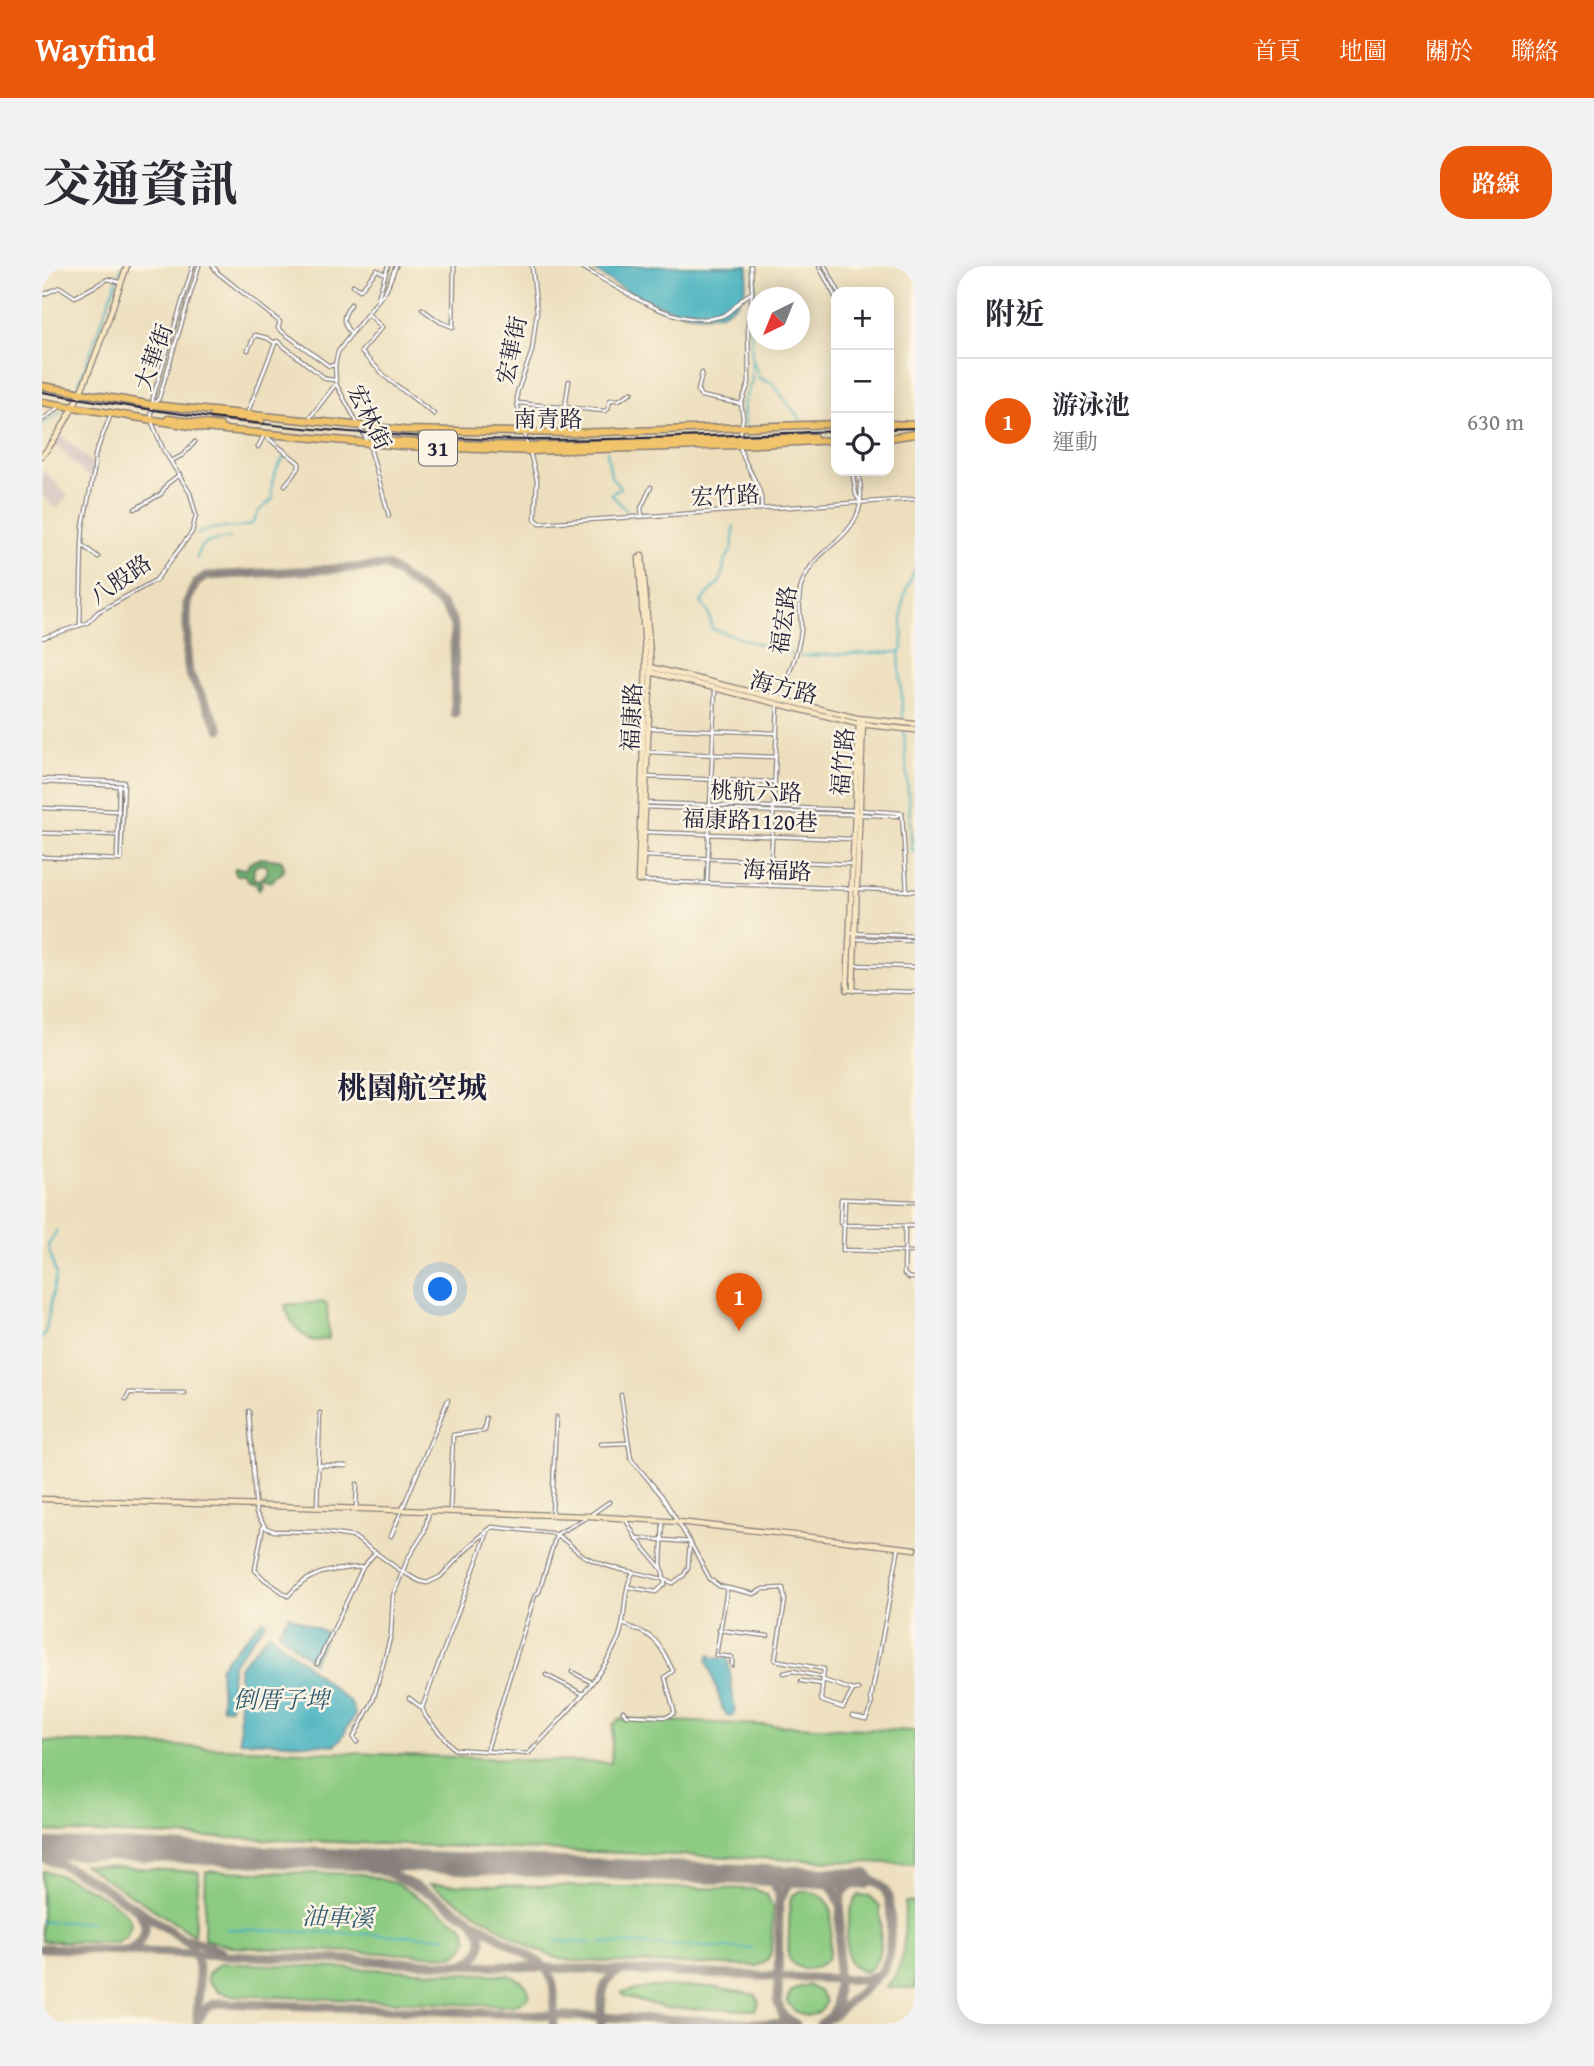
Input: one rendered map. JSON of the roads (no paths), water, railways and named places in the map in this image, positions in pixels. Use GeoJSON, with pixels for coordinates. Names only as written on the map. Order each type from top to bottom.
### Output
{"type":"FeatureCollection","features":[{"type":"Feature","properties":{"kind":"main road","name":"31"},"geometry":{"type":"LineString","coordinates":[[42,388],[78,394],[203,428],[402,446],[657,447],[831,438]]}},
{"type":"Feature","properties":{"kind":"main road","name":"31"},"geometry":{"type":"LineString","coordinates":[[42,400],[61,406],[111,414],[247,415],[362,429],[524,435],[831,425]]}},
{"type":"Feature","properties":{"kind":"main road","name":"南青路"},"geometry":{"type":"LineString","coordinates":[[42,400],[73,406],[152,413],[440,434],[656,435],[741,430]]}},
{"type":"Feature","properties":{"kind":"main road","name":"南青路"},"geometry":{"type":"LineString","coordinates":[[152,413],[246,431]]}},
{"type":"Feature","properties":{"kind":"main road","name":"南青路"},"geometry":{"type":"LineString","coordinates":[[238,419],[257,416]]}},
{"type":"Feature","properties":{"kind":"main road"},"geometry":{"type":"LineString","coordinates":[[894,424],[915,424]]}},
{"type":"Feature","properties":{"kind":"main road","name":"南青路"},"geometry":{"type":"LineString","coordinates":[[230,427],[368,442],[529,448],[740,443]]}},
{"type":"Feature","properties":{"kind":"main road","name":"南青路"},"geometry":{"type":"LineString","coordinates":[[404,430],[440,434]]}},
{"type":"Feature","properties":{"kind":"main road","name":"南青路"},"geometry":{"type":"LineString","coordinates":[[656,435],[691,430]]}},
{"type":"Feature","properties":{"kind":"main road"},"geometry":{"type":"LineString","coordinates":[[894,437],[915,435]]}},
{"type":"Feature","properties":{"kind":"main road","name":"南青路"},"geometry":{"type":"LineString","coordinates":[[402,446],[439,444]]}},
{"type":"Feature","properties":{"kind":"main road","name":"南青路"},"geometry":{"type":"LineString","coordinates":[[621,444],[657,447]]}},
{"type":"Feature","properties":{"kind":"street"},"geometry":{"type":"LineString","coordinates":[[42,456],[60,433],[73,406],[127,266]]}},
{"type":"Feature","properties":{"kind":"street","name":"大華街"},"geometry":{"type":"LineString","coordinates":[[152,413],[153,397],[193,266]]}},
{"type":"Feature","properties":{"kind":"street","name":"大華街"},"geometry":{"type":"LineString","coordinates":[[152,413],[199,266]]}},
{"type":"Feature","properties":{"kind":"street"},"geometry":{"type":"LineString","coordinates":[[213,266],[218,273],[281,322],[278,328],[280,330],[329,366],[335,365]]}},
{"type":"Feature","properties":{"kind":"street","name":"宏林街"},"geometry":{"type":"LineString","coordinates":[[377,302],[388,266]]}},
{"type":"Feature","properties":{"kind":"street","name":"宏林街"},"geometry":{"type":"LineString","coordinates":[[389,516],[368,442],[336,384],[335,365],[338,352],[386,290],[396,266]]}},
{"type":"Feature","properties":{"kind":"street"},"geometry":{"type":"LineString","coordinates":[[422,309],[452,328],[455,325],[454,266]]}},
{"type":"Feature","properties":{"kind":"street","name":"宏華街"},"geometry":{"type":"LineString","coordinates":[[532,266],[536,326],[532,351],[517,393],[517,403],[524,435],[536,469],[535,519],[538,522]]}},
{"type":"Feature","properties":{"kind":"street"},"geometry":{"type":"LineString","coordinates":[[580,266],[652,307],[686,317],[720,316],[728,313],[747,295]]}},
{"type":"Feature","properties":{"kind":"street"},"geometry":{"type":"LineString","coordinates":[[751,266],[752,287]]}},
{"type":"Feature","properties":{"kind":"street"},"geometry":{"type":"LineString","coordinates":[[819,266],[832,287]]}},
{"type":"Feature","properties":{"kind":"street"},"geometry":{"type":"LineString","coordinates":[[825,266],[834,287]]}},
{"type":"Feature","properties":{"kind":"street"},"geometry":{"type":"LineString","coordinates":[[354,285],[359,290],[377,270],[385,274]]}},
{"type":"Feature","properties":{"kind":"street"},"geometry":{"type":"LineString","coordinates":[[42,295],[60,287],[75,297],[108,279],[119,282]]}},
{"type":"Feature","properties":{"kind":"street"},"geometry":{"type":"LineString","coordinates":[[188,283],[194,284]]}},
{"type":"Feature","properties":{"kind":"street"},"geometry":{"type":"LineString","coordinates":[[351,304],[342,317],[343,324],[351,334]]}},
{"type":"Feature","properties":{"kind":"street"},"geometry":{"type":"LineString","coordinates":[[368,314],[383,327],[361,352],[388,380],[434,414]]}},
{"type":"Feature","properties":{"kind":"street"},"geometry":{"type":"LineString","coordinates":[[172,333],[178,334]]}},
{"type":"Feature","properties":{"kind":"street"},"geometry":{"type":"LineString","coordinates":[[248,350],[255,335],[275,343],[277,341],[327,379],[335,380]]}},
{"type":"Feature","properties":{"kind":"street"},"geometry":{"type":"LineString","coordinates":[[247,415],[275,343]]}},
{"type":"Feature","properties":{"kind":"street"},"geometry":{"type":"LineString","coordinates":[[748,350],[749,383],[741,404],[743,416],[740,443],[743,461],[752,473],[762,501],[761,509]]}},
{"type":"Feature","properties":{"kind":"street"},"geometry":{"type":"LineString","coordinates":[[702,373],[699,394],[741,404]]}},
{"type":"Feature","properties":{"kind":"street"},"geometry":{"type":"LineString","coordinates":[[565,407],[569,381]]}},
{"type":"Feature","properties":{"kind":"street"},"geometry":{"type":"LineString","coordinates":[[307,422],[336,384]]}},
{"type":"Feature","properties":{"kind":"street"},"geometry":{"type":"LineString","coordinates":[[517,403],[607,410],[610,400],[619,400],[632,392]]}},
{"type":"Feature","properties":{"kind":"street"},"geometry":{"type":"LineString","coordinates":[[42,420],[61,406]]}},
{"type":"Feature","properties":{"kind":"street","name":"八股路"},"geometry":{"type":"LineString","coordinates":[[42,638],[87,623],[98,612],[156,580],[188,538],[195,524],[190,493],[157,437],[152,413]]}},
{"type":"Feature","properties":{"kind":"street"},"geometry":{"type":"LineString","coordinates":[[80,625],[83,526],[95,455],[111,414]]}},
{"type":"Feature","properties":{"kind":"street"},"geometry":{"type":"LineString","coordinates":[[258,447],[263,434],[299,463],[299,468],[285,485]]}},
{"type":"Feature","properties":{"kind":"street"},"geometry":{"type":"LineString","coordinates":[[171,461],[183,455],[195,442]]}},
{"type":"Feature","properties":{"kind":"street"},"geometry":{"type":"LineString","coordinates":[[135,509],[161,494],[167,484],[180,474]]}},
{"type":"Feature","properties":{"kind":"street"},"geometry":{"type":"LineString","coordinates":[[853,476],[860,502]]}},
{"type":"Feature","properties":{"kind":"street"},"geometry":{"type":"LineString","coordinates":[[859,476],[863,495],[860,502]]}},
{"type":"Feature","properties":{"kind":"street"},"geometry":{"type":"LineString","coordinates":[[642,515],[641,508],[651,487]]}},
{"type":"Feature","properties":{"kind":"street","name":"宏竹路"},"geometry":{"type":"LineString","coordinates":[[538,522],[915,499]]}},
{"type":"Feature","properties":{"kind":"street","name":"福宏路"},"geometry":{"type":"LineString","coordinates":[[770,886],[778,700],[794,664],[800,634],[801,584],[815,563],[855,522],[860,502]]}},
{"type":"Feature","properties":{"kind":"street"},"geometry":{"type":"LineString","coordinates":[[82,545],[98,558]]}},
{"type":"Feature","properties":{"kind":"street","name":"福康路"},"geometry":{"type":"LineString","coordinates":[[640,881],[648,728],[648,669],[641,557]]}},
{"type":"Feature","properties":{"kind":"street","name":"海方路"},"geometry":{"type":"LineString","coordinates":[[648,669],[715,688],[778,700]]}},
{"type":"Feature","properties":{"kind":"street","name":"海方路"},"geometry":{"type":"LineString","coordinates":[[648,669],[861,722],[915,730]]}},
{"type":"Feature","properties":{"kind":"street","name":"福康路"},"geometry":{"type":"LineString","coordinates":[[640,881],[648,669]]}},
{"type":"Feature","properties":{"kind":"street"},"geometry":{"type":"LineString","coordinates":[[707,883],[715,688]]}},
{"type":"Feature","properties":{"kind":"street","name":"海方路"},"geometry":{"type":"LineString","coordinates":[[861,722],[915,724]]}},
{"type":"Feature","properties":{"kind":"street","name":"福竹路"},"geometry":{"type":"LineString","coordinates":[[850,990],[861,722]]}},
{"type":"Feature","properties":{"kind":"street"},"geometry":{"type":"LineString","coordinates":[[648,728],[776,733]]}},
{"type":"Feature","properties":{"kind":"street"},"geometry":{"type":"LineString","coordinates":[[647,752],[775,757]]}},
{"type":"Feature","properties":{"kind":"street"},"geometry":{"type":"LineString","coordinates":[[646,777],[775,782]]}},
{"type":"Feature","properties":{"kind":"street"},"geometry":{"type":"LineString","coordinates":[[42,781],[122,784]]}},
{"type":"Feature","properties":{"kind":"street"},"geometry":{"type":"LineString","coordinates":[[119,860],[122,784]]}},
{"type":"Feature","properties":{"kind":"street"},"geometry":{"type":"LineString","coordinates":[[119,860],[122,784]]}},
{"type":"Feature","properties":{"kind":"street","name":"桃航六路"},"geometry":{"type":"LineString","coordinates":[[643,804],[857,812],[897,816],[902,813],[907,891]]}},
{"type":"Feature","properties":{"kind":"street"},"geometry":{"type":"LineString","coordinates":[[42,808],[119,811]]}},
{"type":"Feature","properties":{"kind":"street","name":"福竹路"},"geometry":{"type":"LineString","coordinates":[[854,889],[857,812]]}},
{"type":"Feature","properties":{"kind":"street"},"geometry":{"type":"LineString","coordinates":[[42,832],[118,835]]}},
{"type":"Feature","properties":{"kind":"street","name":"福康路1120巷"},"geometry":{"type":"LineString","coordinates":[[644,832],[854,839]]}},
{"type":"Feature","properties":{"kind":"street"},"geometry":{"type":"LineString","coordinates":[[643,856],[853,864]]}},
{"type":"Feature","properties":{"kind":"street"},"geometry":{"type":"LineString","coordinates":[[42,858],[119,860]]}},
{"type":"Feature","properties":{"kind":"street","name":"海福路"},"geometry":{"type":"LineString","coordinates":[[640,881],[915,891]]}},
{"type":"Feature","properties":{"kind":"street"},"geometry":{"type":"LineString","coordinates":[[853,936],[915,939]]}},
{"type":"Feature","properties":{"kind":"street","name":"福竹路"},"geometry":{"type":"LineString","coordinates":[[850,990],[854,965],[853,936]]}},
{"type":"Feature","properties":{"kind":"street"},"geometry":{"type":"LineString","coordinates":[[854,965],[915,967]]}},
{"type":"Feature","properties":{"kind":"street"},"geometry":{"type":"LineString","coordinates":[[850,990],[915,992]]}},
{"type":"Feature","properties":{"kind":"street"},"geometry":{"type":"LineString","coordinates":[[915,1202],[843,1199],[842,1224],[843,1250],[915,1252]]}},
{"type":"Feature","properties":{"kind":"street"},"geometry":{"type":"LineString","coordinates":[[842,1224],[915,1226]]}},
{"type":"Feature","properties":{"kind":"street"},"geometry":{"type":"LineString","coordinates":[[905,1227],[904,1274],[915,1278]]}},
{"type":"Feature","properties":{"kind":"street"},"geometry":{"type":"LineString","coordinates":[[126,1399],[129,1394],[136,1392],[184,1393]]}},
{"type":"Feature","properties":{"kind":"street"},"geometry":{"type":"LineString","coordinates":[[621,1395],[631,1459],[662,1496],[710,1579],[727,1589],[754,1594],[763,1589],[783,1588],[785,1601],[775,1660],[824,1669],[822,1701],[843,1708],[853,1690]]}},
{"type":"Feature","properties":{"kind":"street"},"geometry":{"type":"LineString","coordinates":[[391,1536],[448,1400]]}},
{"type":"Feature","properties":{"kind":"street"},"geometry":{"type":"LineString","coordinates":[[249,1410],[256,1513],[263,1526],[274,1531],[354,1536],[419,1581],[436,1581],[473,1543],[492,1528],[557,1534],[586,1557],[673,1584],[684,1575],[688,1567],[690,1542]]}},
{"type":"Feature","properties":{"kind":"street"},"geometry":{"type":"LineString","coordinates":[[317,1508],[320,1413]]}},
{"type":"Feature","properties":{"kind":"street"},"geometry":{"type":"LineString","coordinates":[[552,1516],[555,1417]]}},
{"type":"Feature","properties":{"kind":"street"},"geometry":{"type":"LineString","coordinates":[[450,1512],[453,1436],[484,1431],[486,1418]]}},
{"type":"Feature","properties":{"kind":"street"},"geometry":{"type":"LineString","coordinates":[[601,1444],[627,1443]]}},
{"type":"Feature","properties":{"kind":"street"},"geometry":{"type":"LineString","coordinates":[[319,1465],[346,1466]]}},
{"type":"Feature","properties":{"kind":"street"},"geometry":{"type":"LineString","coordinates":[[356,1509],[357,1484]]}},
{"type":"Feature","properties":{"kind":"street"},"geometry":{"type":"LineString","coordinates":[[42,1499],[626,1518],[915,1549]]}},
{"type":"Feature","properties":{"kind":"street"},"geometry":{"type":"LineString","coordinates":[[487,1750],[535,1595],[539,1592],[557,1534],[609,1502]]}},
{"type":"Feature","properties":{"kind":"street"},"geometry":{"type":"LineString","coordinates":[[356,1742],[353,1738],[373,1701],[386,1655],[393,1620],[393,1596],[401,1571],[422,1538],[429,1511]]}},
{"type":"Feature","properties":{"kind":"street"},"geometry":{"type":"LineString","coordinates":[[626,1518],[636,1538],[661,1568]]}},
{"type":"Feature","properties":{"kind":"street"},"geometry":{"type":"LineString","coordinates":[[629,1587],[656,1592],[664,1584],[661,1568],[663,1521]]}},
{"type":"Feature","properties":{"kind":"street"},"geometry":{"type":"LineString","coordinates":[[263,1526],[255,1570],[288,1596],[298,1584],[313,1574],[363,1567]]}},
{"type":"Feature","properties":{"kind":"street"},"geometry":{"type":"LineString","coordinates":[[422,1707],[488,1532]]}},
{"type":"Feature","properties":{"kind":"street"},"geometry":{"type":"LineString","coordinates":[[636,1538],[690,1542]]}},
{"type":"Feature","properties":{"kind":"street"},"geometry":{"type":"LineString","coordinates":[[852,1716],[866,1718],[872,1705],[871,1698],[899,1547]]}},
{"type":"Feature","properties":{"kind":"street"},"geometry":{"type":"LineString","coordinates":[[317,1664],[363,1567],[376,1552]]}},
{"type":"Feature","properties":{"kind":"street"},"geometry":{"type":"LineString","coordinates":[[409,1698],[422,1707],[426,1717],[454,1749],[528,1754],[583,1694],[613,1648],[622,1624],[633,1573]]}},
{"type":"Feature","properties":{"kind":"street"},"geometry":{"type":"LineString","coordinates":[[727,1589],[716,1655],[732,1657],[732,1665]]}},
{"type":"Feature","properties":{"kind":"street"},"geometry":{"type":"LineString","coordinates":[[622,1624],[652,1636],[663,1649],[673,1671],[664,1677],[674,1713],[667,1717],[626,1715],[623,1711]]}},
{"type":"Feature","properties":{"kind":"street"},"geometry":{"type":"LineString","coordinates":[[719,1630],[768,1636]]}},
{"type":"Feature","properties":{"kind":"street"},"geometry":{"type":"LineString","coordinates":[[784,1673],[793,1671],[853,1690],[858,1689]]}},
{"type":"Feature","properties":{"kind":"street"},"geometry":{"type":"LineString","coordinates":[[572,1672],[591,1682]]}},
{"type":"Feature","properties":{"kind":"street"},"geometry":{"type":"LineString","coordinates":[[546,1675],[583,1694]]}},
{"type":"Feature","properties":{"kind":"street"},"geometry":{"type":"LineString","coordinates":[[801,1681],[822,1680]]}},
{"type":"Feature","properties":{"kind":"water"},"geometry":{"type":"Polygon","coordinates":[[[588,266],[748,266],[743,294],[728,309],[707,315],[682,312],[655,304],[629,292],[588,266]]]}},
{"type":"Feature","properties":{"kind":"water"},"geometry":{"type":"Polygon","coordinates":[[[289,1615],[327,1633],[313,1662],[278,1632],[289,1615]]]}},
{"type":"Feature","properties":{"kind":"water"},"geometry":{"type":"Polygon","coordinates":[[[262,1620],[266,1622],[232,1665],[230,1708],[222,1708],[220,1668],[262,1620]]]}},
{"type":"Feature","properties":{"kind":"water","name":"倒厝子埤"},"geometry":{"type":"Polygon","coordinates":[[[269,1633],[351,1703],[355,1715],[335,1745],[240,1741],[239,1667],[269,1633]]]}},
{"type":"Feature","properties":{"kind":"water"},"geometry":{"type":"Polygon","coordinates":[[[710,1655],[713,1658],[728,1658],[735,1712],[732,1716],[723,1710],[707,1659],[710,1655]]]}},
{"type":"Feature","properties":{"kind":"waterway"},"geometry":{"type":"LineString","coordinates":[[79,383],[122,266]]}},
{"type":"Feature","properties":{"kind":"waterway"},"geometry":{"type":"LineString","coordinates":[[745,425],[743,405],[752,380],[751,323],[756,266]]}},
{"type":"Feature","properties":{"kind":"waterway"},"geometry":{"type":"LineString","coordinates":[[751,355],[759,378],[773,384],[802,422]]}},
{"type":"Feature","properties":{"kind":"waterway"},"geometry":{"type":"LineString","coordinates":[[42,424],[61,412]]}},
{"type":"Feature","properties":{"kind":"waterway"},"geometry":{"type":"LineString","coordinates":[[607,451],[611,476],[620,488],[611,494],[630,514]]}},
{"type":"Feature","properties":{"kind":"waterway"},"geometry":{"type":"LineString","coordinates":[[197,534],[210,529],[252,524],[259,511],[273,499],[274,476],[285,456]]}},
{"type":"Feature","properties":{"kind":"waterway"},"geometry":{"type":"LineString","coordinates":[[750,468],[757,482]]}},
{"type":"Feature","properties":{"kind":"waterway"},"geometry":{"type":"LineString","coordinates":[[761,493],[764,505]]}},
{"type":"Feature","properties":{"kind":"waterway"},"geometry":{"type":"LineString","coordinates":[[734,526],[732,550],[725,560],[721,580],[701,602],[709,614],[712,629],[791,654]]}},
{"type":"Feature","properties":{"kind":"waterway"},"geometry":{"type":"LineString","coordinates":[[197,559],[203,545],[230,538]]}},
{"type":"Feature","properties":{"kind":"waterway"},"geometry":{"type":"LineString","coordinates":[[903,720],[899,652],[903,649],[902,609],[915,570]]}},
{"type":"Feature","properties":{"kind":"waterway"},"geometry":{"type":"LineString","coordinates":[[800,656],[898,652]]}},
{"type":"Feature","properties":{"kind":"waterway"},"geometry":{"type":"LineString","coordinates":[[904,732],[912,850],[915,853]]}},
{"type":"Feature","properties":{"kind":"waterway"},"geometry":{"type":"LineString","coordinates":[[42,1338],[46,1330],[56,1274],[48,1246],[57,1230]]}},
{"type":"Feature","properties":{"kind":"waterway","name":"油車溪"},"geometry":{"type":"LineString","coordinates":[[42,1922],[91,1922]]}},
{"type":"Feature","properties":{"kind":"waterway","name":"油車溪"},"geometry":{"type":"LineString","coordinates":[[226,1929],[448,1937]]}},
{"type":"Feature","properties":{"kind":"waterway","name":"油車溪"},"geometry":{"type":"LineString","coordinates":[[554,1941],[591,1943]]}},
{"type":"Feature","properties":{"kind":"waterway","name":"油車溪"},"geometry":{"type":"LineString","coordinates":[[601,1943],[753,1949]]}},
{"type":"Feature","properties":{"kind":"railway"},"geometry":{"type":"LineString","coordinates":[[42,392],[225,420],[409,436],[571,440],[831,431]]}},
{"type":"Feature","properties":{"kind":"railway"},"geometry":{"type":"LineString","coordinates":[[894,429],[915,428]]}},
{"type":"Feature","properties":{"kind":"place","name":"游泳池"},"geometry":{"type":"Point","coordinates":[739,1331]}},
{"type":"Feature","properties":{"kind":"district","name":"桃園航空城"},"geometry":{"type":"Point","coordinates":[412,1087]}}]}
